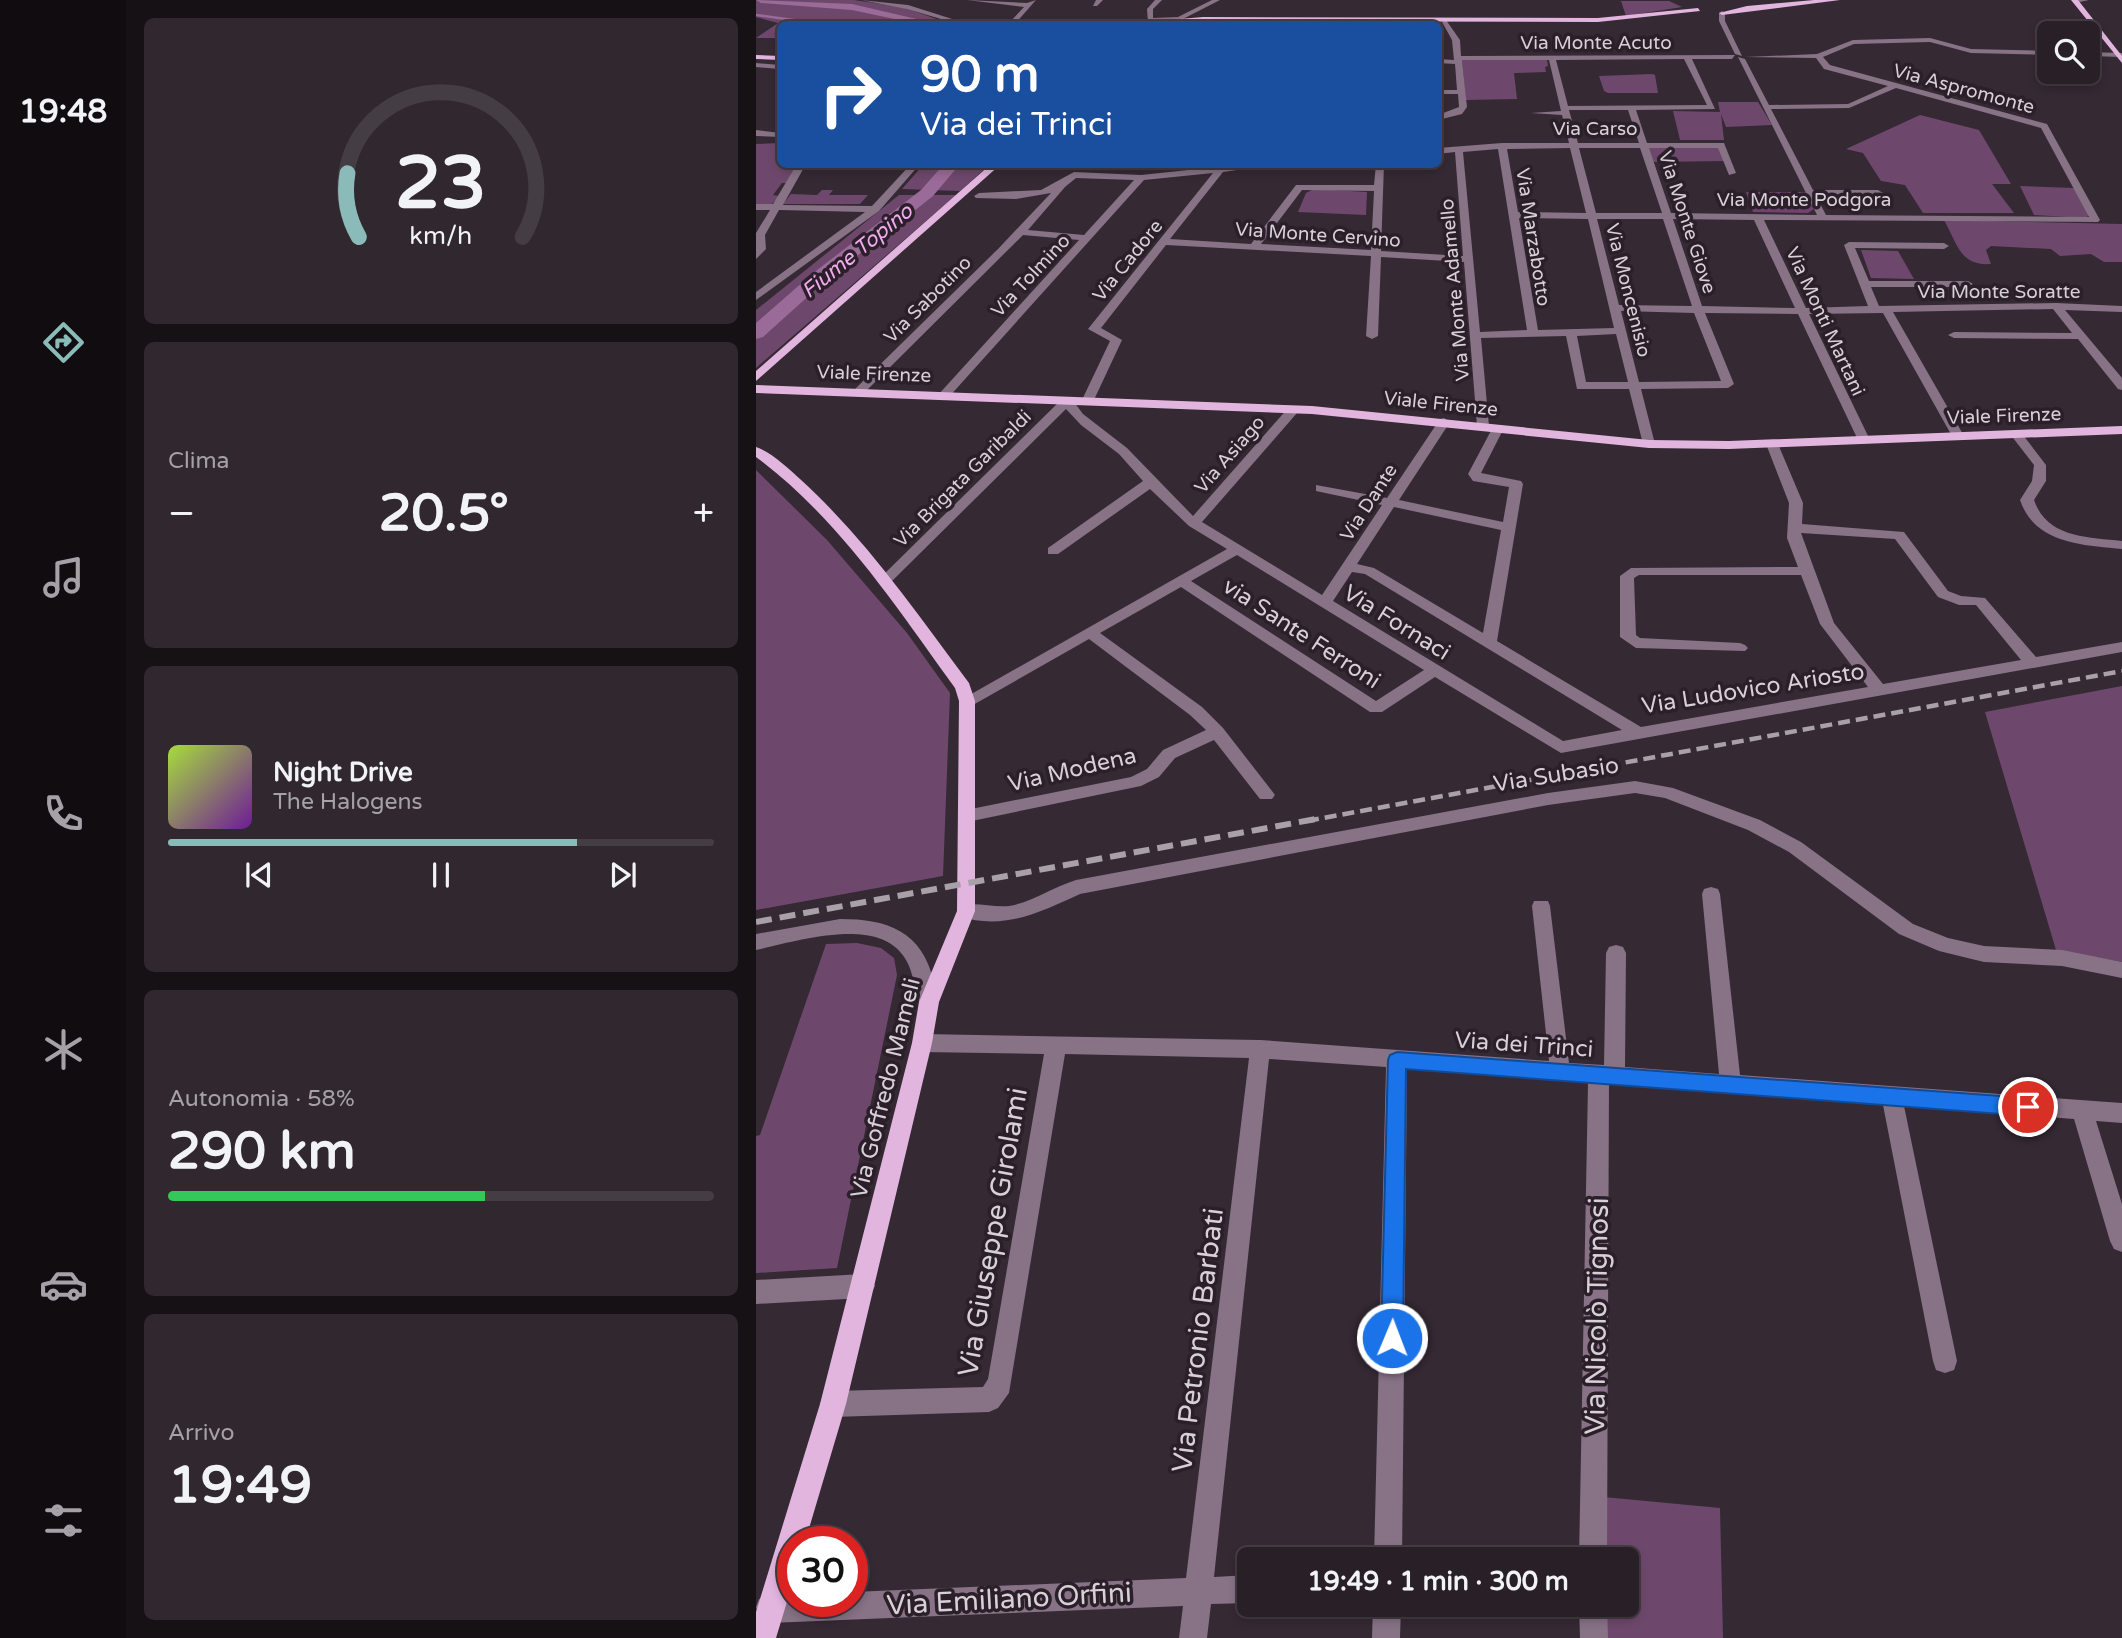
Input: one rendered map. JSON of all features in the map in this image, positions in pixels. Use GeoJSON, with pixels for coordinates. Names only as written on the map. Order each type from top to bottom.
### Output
{"type":"FeatureCollection","features":[{"type":"Feature","properties":{"kind":"main road"},"geometry":{"type":"LineString","coordinates":[[1442,22],[1598,20],[1837,0]]}},
{"type":"Feature","properties":{"kind":"main road"},"geometry":{"type":"LineString","coordinates":[[2074,1],[2120,57]]}},
{"type":"Feature","properties":{"kind":"main road"},"geometry":{"type":"LineString","coordinates":[[1161,21],[1266,21]]}},
{"type":"Feature","properties":{"kind":"main road"},"geometry":{"type":"LineString","coordinates":[[756,58],[777,60]]}},
{"type":"Feature","properties":{"kind":"main road"},"geometry":{"type":"LineString","coordinates":[[756,377],[959,201],[974,194],[993,168]]}},
{"type":"Feature","properties":{"kind":"main road","name":"Viale Firenze"},"geometry":{"type":"LineString","coordinates":[[756,389],[1293,410],[1444,422],[1649,444],[1772,444],[2122,430]]}},
{"type":"Feature","properties":{"kind":"main road"},"geometry":{"type":"LineString","coordinates":[[756,398],[786,389]]}},
{"type":"Feature","properties":{"kind":"main road"},"geometry":{"type":"LineString","coordinates":[[756,451],[797,482],[884,582],[963,687],[967,701]]}},
{"type":"Feature","properties":{"kind":"main road","name":"Via Goffredo Mameli"},"geometry":{"type":"LineString","coordinates":[[762,1638],[833,1404],[922,1043],[929,1002],[966,911],[967,701]]}},
{"type":"Feature","properties":{"kind":"street"},"geometry":{"type":"LineString","coordinates":[[864,0],[954,21]]}},
{"type":"Feature","properties":{"kind":"street"},"geometry":{"type":"LineString","coordinates":[[925,0],[929,13]]}},
{"type":"Feature","properties":{"kind":"street"},"geometry":{"type":"LineString","coordinates":[[970,0],[1030,3]]}},
{"type":"Feature","properties":{"kind":"street"},"geometry":{"type":"LineString","coordinates":[[1154,21],[1150,9],[1158,0]]}},
{"type":"Feature","properties":{"kind":"street"},"geometry":{"type":"LineString","coordinates":[[1174,19],[1217,0]]}},
{"type":"Feature","properties":{"kind":"street"},"geometry":{"type":"LineString","coordinates":[[2074,1],[2086,0]]}},
{"type":"Feature","properties":{"kind":"street"},"geometry":{"type":"LineString","coordinates":[[1015,21],[1030,3]]}},
{"type":"Feature","properties":{"kind":"street"},"geometry":{"type":"LineString","coordinates":[[1713,12],[1741,57],[1822,216]]}},
{"type":"Feature","properties":{"kind":"street"},"geometry":{"type":"LineString","coordinates":[[1186,15],[1203,19]]}},
{"type":"Feature","properties":{"kind":"street"},"geometry":{"type":"LineString","coordinates":[[1442,117],[1461,110],[1459,60],[1455,37],[1446,22]]}},
{"type":"Feature","properties":{"kind":"street"},"geometry":{"type":"LineString","coordinates":[[1818,55],[1853,42],[1930,40],[1971,51],[2037,53]]}},
{"type":"Feature","properties":{"kind":"street","name":"Via Monte Acuto"},"geometry":{"type":"LineString","coordinates":[[1442,61],[1818,55]]}},
{"type":"Feature","properties":{"kind":"street","name":"Via Aspromonte"},"geometry":{"type":"LineString","coordinates":[[1818,55],[1827,67],[2044,126],[2095,220]]}},
{"type":"Feature","properties":{"kind":"street"},"geometry":{"type":"LineString","coordinates":[[2100,55],[2120,57]]}},
{"type":"Feature","properties":{"kind":"street"},"geometry":{"type":"LineString","coordinates":[[1535,113],[1631,107],[1712,107],[1687,57]]}},
{"type":"Feature","properties":{"kind":"street","name":"Via Moncenisio"},"geometry":{"type":"LineString","coordinates":[[1552,58],[1649,444]]}},
{"type":"Feature","properties":{"kind":"street"},"geometry":{"type":"LineString","coordinates":[[756,65],[777,67]]}},
{"type":"Feature","properties":{"kind":"street"},"geometry":{"type":"LineString","coordinates":[[1767,107],[1849,106],[1894,86]]}},
{"type":"Feature","properties":{"kind":"street"},"geometry":{"type":"LineString","coordinates":[[1442,92],[1461,92]]}},
{"type":"Feature","properties":{"kind":"street","name":"Via Monte Giove"},"geometry":{"type":"LineString","coordinates":[[1631,107],[1698,309],[1728,384],[1635,387]]}},
{"type":"Feature","properties":{"kind":"street"},"geometry":{"type":"LineString","coordinates":[[756,133],[777,135]]}},
{"type":"Feature","properties":{"kind":"street","name":"Via Carso"},"geometry":{"type":"LineString","coordinates":[[1442,151],[1502,146],[1721,145],[1732,173]]}},
{"type":"Feature","properties":{"kind":"street","name":"Via Marzabotto"},"geometry":{"type":"LineString","coordinates":[[1502,146],[1532,333]]}},
{"type":"Feature","properties":{"kind":"street","name":"Via Monte Adamello"},"geometry":{"type":"LineString","coordinates":[[1459,151],[1483,426]]}},
{"type":"Feature","properties":{"kind":"street"},"geometry":{"type":"LineString","coordinates":[[756,256],[761,249],[760,235],[800,168]]}},
{"type":"Feature","properties":{"kind":"street"},"geometry":{"type":"LineString","coordinates":[[756,297],[876,209],[912,168]]}},
{"type":"Feature","properties":{"kind":"street"},"geometry":{"type":"LineString","coordinates":[[974,194],[1031,195],[1059,187],[1074,175],[1077,168]]}},
{"type":"Feature","properties":{"kind":"street"},"geometry":{"type":"LineString","coordinates":[[1074,175],[1141,178],[1243,168]]}},
{"type":"Feature","properties":{"kind":"street"},"geometry":{"type":"LineString","coordinates":[[1372,336],[1380,168]]}},
{"type":"Feature","properties":{"kind":"street","name":"Via Cadore"},"geometry":{"type":"LineString","coordinates":[[1087,402],[1116,340],[1094,329],[1219,171]]}},
{"type":"Feature","properties":{"kind":"street","name":"Via Tolmino"},"geometry":{"type":"LineString","coordinates":[[944,395],[1141,178]]}},
{"type":"Feature","properties":{"kind":"street","name":"Via Sabotino"},"geometry":{"type":"LineString","coordinates":[[859,391],[1020,232],[1056,195],[1059,187]]}},
{"type":"Feature","properties":{"kind":"street"},"geometry":{"type":"LineString","coordinates":[[1254,247],[1299,187],[1379,188]]}},
{"type":"Feature","properties":{"kind":"street"},"geometry":{"type":"LineString","coordinates":[[1811,193],[1878,193]]}},
{"type":"Feature","properties":{"kind":"street"},"geometry":{"type":"LineString","coordinates":[[756,207],[876,209]]}},
{"type":"Feature","properties":{"kind":"street","name":"Via Monte Podgora"},"geometry":{"type":"LineString","coordinates":[[1513,215],[2095,220]]}},
{"type":"Feature","properties":{"kind":"street","name":"Via Monti Martani"},"geometry":{"type":"LineString","coordinates":[[1757,216],[1800,311],[1864,440]]}},
{"type":"Feature","properties":{"kind":"street"},"geometry":{"type":"LineString","coordinates":[[1020,232],[1089,238]]}},
{"type":"Feature","properties":{"kind":"street","name":"Via Monte Cervino"},"geometry":{"type":"LineString","coordinates":[[1164,242],[1376,256],[1470,259]]}},
{"type":"Feature","properties":{"kind":"street","name":"Via Monte Soratte"},"geometry":{"type":"LineString","coordinates":[[1881,310],[1849,245],[1944,246]]}},
{"type":"Feature","properties":{"kind":"street"},"geometry":{"type":"LineString","coordinates":[[756,283],[771,286]]}},
{"type":"Feature","properties":{"kind":"street","name":"Via Monte Soratte"},"geometry":{"type":"LineString","coordinates":[[1866,284],[1968,284]]}},
{"type":"Feature","properties":{"kind":"street"},"geometry":{"type":"LineString","coordinates":[[2056,306],[2122,386]]}},
{"type":"Feature","properties":{"kind":"street","name":"Via Monte Soratte"},"geometry":{"type":"LineString","coordinates":[[1800,311],[2056,306],[2122,309]]}},
{"type":"Feature","properties":{"kind":"street","name":"Via Monte Giove"},"geometry":{"type":"LineString","coordinates":[[1616,307],[1800,311]]}},
{"type":"Feature","properties":{"kind":"street"},"geometry":{"type":"LineString","coordinates":[[1881,310],[1958,436]]}},
{"type":"Feature","properties":{"kind":"street"},"geometry":{"type":"LineString","coordinates":[[1477,335],[1622,331]]}},
{"type":"Feature","properties":{"kind":"street"},"geometry":{"type":"LineString","coordinates":[[1571,332],[1581,386],[1635,387]]}},
{"type":"Feature","properties":{"kind":"street"},"geometry":{"type":"LineString","coordinates":[[1954,335],[2080,335]]}},
{"type":"Feature","properties":{"kind":"street","name":"Via Fornaci"},"geometry":{"type":"LineString","coordinates":[[1067,401],[1075,416],[1122,449],[1173,508],[1194,523],[1561,747],[1639,733]]}},
{"type":"Feature","properties":{"kind":"street","name":"Via Brigata Garibaldi"},"geometry":{"type":"LineString","coordinates":[[884,582],[1067,401]]}},
{"type":"Feature","properties":{"kind":"street","name":"Via Asiago"},"geometry":{"type":"LineString","coordinates":[[1194,523],[1293,410]]}},
{"type":"Feature","properties":{"kind":"street","name":"Via Dante"},"geometry":{"type":"LineString","coordinates":[[1324,603],[1444,422]]}},
{"type":"Feature","properties":{"kind":"street"},"geometry":{"type":"LineString","coordinates":[[1489,642],[1516,484],[1478,478],[1474,474],[1498,428]]}},
{"type":"Feature","properties":{"kind":"street"},"geometry":{"type":"LineString","coordinates":[[2016,434],[2040,465],[2039,481],[2027,500],[2034,516],[2050,530],[2072,539],[2122,545]]}},
{"type":"Feature","properties":{"kind":"street"},"geometry":{"type":"LineString","coordinates":[[1772,444],[1796,503],[1794,538],[1804,571],[1827,624],[1879,690]]}},
{"type":"Feature","properties":{"kind":"street"},"geometry":{"type":"LineString","coordinates":[[1054,551],[1149,483]]}},
{"type":"Feature","properties":{"kind":"street"},"geometry":{"type":"LineString","coordinates":[[1321,488],[1509,527]]}},
{"type":"Feature","properties":{"kind":"street"},"geometry":{"type":"LineString","coordinates":[[1794,528],[1899,535],[1943,594],[1959,600],[1980,601],[2032,663]]}},
{"type":"Feature","properties":{"kind":"street"},"geometry":{"type":"LineString","coordinates":[[967,701],[1236,550]]}},
{"type":"Feature","properties":{"kind":"street","name":"Via Ludovico Ariosto"},"geometry":{"type":"LineString","coordinates":[[1349,567],[1369,571],[1639,733],[2122,647]]}},
{"type":"Feature","properties":{"kind":"street"},"geometry":{"type":"LineString","coordinates":[[1740,648],[1636,643],[1628,638],[1627,576],[1636,570],[1804,571]]}},
{"type":"Feature","properties":{"kind":"street","name":"via Sante Ferroni"},"geometry":{"type":"LineString","coordinates":[[1181,581],[1376,708],[1434,671]]}},
{"type":"Feature","properties":{"kind":"street"},"geometry":{"type":"LineString","coordinates":[[1089,632],[1196,711],[1217,732],[1266,795]]}},
{"type":"Feature","properties":{"kind":"street","name":"Via Modena"},"geometry":{"type":"LineString","coordinates":[[967,816],[1135,782],[1153,773],[1170,754],[1217,732]]}},
{"type":"Feature","properties":{"kind":"street","name":"Via Subasio"},"geometry":{"type":"LineString","coordinates":[[966,911],[1005,914],[1030,909],[1076,887],[1548,799],[1635,787],[1667,792],[1754,825],[1794,848],[1906,929],[1946,945],[1984,954],[2062,958],[2122,970]]}},
{"type":"Feature","properties":{"kind":"street"},"geometry":{"type":"LineString","coordinates":[[1710,894],[1730,1084]]}},
{"type":"Feature","properties":{"kind":"street"},"geometry":{"type":"LineString","coordinates":[[1541,906],[1560,1071]]}},
{"type":"Feature","properties":{"kind":"street"},"geometry":{"type":"LineString","coordinates":[[756,942],[849,925],[898,937],[914,951],[926,975],[929,1002]]}},
{"type":"Feature","properties":{"kind":"street","name":"Via Nicolò Tignosi"},"geometry":{"type":"LineString","coordinates":[[1592,1547],[1606,1074],[1616,953]]}},
{"type":"Feature","properties":{"kind":"street","name":"Via dei Trinci"},"geometry":{"type":"LineString","coordinates":[[922,1043],[1260,1049],[2122,1113]]}},
{"type":"Feature","properties":{"kind":"street","name":"Via Giuseppe Girolami"},"geometry":{"type":"LineString","coordinates":[[833,1404],[989,1399],[995,1393],[1000,1384],[1056,1045]]}},
{"type":"Feature","properties":{"kind":"street","name":"Via Petronio Barbati"},"geometry":{"type":"LineString","coordinates":[[1193,1638],[1260,1049]]}},
{"type":"Feature","properties":{"kind":"street"},"geometry":{"type":"LineString","coordinates":[[1388,1547],[1397,1060]]}},
{"type":"Feature","properties":{"kind":"street"},"geometry":{"type":"LineString","coordinates":[[1892,1098],[1945,1361]]}},
{"type":"Feature","properties":{"kind":"street"},"geometry":{"type":"LineString","coordinates":[[2082,1111],[2122,1241]]}},
{"type":"Feature","properties":{"kind":"street"},"geometry":{"type":"LineString","coordinates":[[756,1292],[863,1286]]}},
{"type":"Feature","properties":{"kind":"street","name":"Via Emiliano Orfini"},"geometry":{"type":"LineString","coordinates":[[769,1609],[1237,1589]]}},
{"type":"Feature","properties":{"kind":"street"},"geometry":{"type":"LineString","coordinates":[[1386,1638],[1387,1617]]}},
{"type":"Feature","properties":{"kind":"street"},"geometry":{"type":"LineString","coordinates":[[1593,1617],[1594,1638]]}},
{"type":"Feature","properties":{"kind":"shaded area"},"geometry":{"type":"Polygon","coordinates":[[[756,0],[854,0],[902,7],[942,21],[777,23],[756,17],[756,0]]]}},
{"type":"Feature","properties":{"kind":"shaded area"},"geometry":{"type":"Polygon","coordinates":[[[1621,1],[1669,1],[1682,7],[1626,16],[1621,1]]]}},
{"type":"Feature","properties":{"kind":"shaded area"},"geometry":{"type":"Polygon","coordinates":[[[777,24],[777,32],[774,34],[777,38],[756,38],[777,24]]]}},
{"type":"Feature","properties":{"kind":"shaded area"},"geometry":{"type":"Polygon","coordinates":[[[1462,60],[1547,60],[1548,66],[1545,67],[1546,72],[1514,73],[1517,99],[1466,100],[1462,60]]]}},
{"type":"Feature","properties":{"kind":"shaded area"},"geometry":{"type":"Polygon","coordinates":[[[1655,75],[1658,93],[1608,93],[1604,91],[1599,76],[1655,75]]]}},
{"type":"Feature","properties":{"kind":"shaded area"},"geometry":{"type":"Polygon","coordinates":[[[1718,102],[1758,102],[1772,125],[1726,127],[1721,114],[1724,140],[1680,140],[1673,111],[1720,112],[1718,102]]]}},
{"type":"Feature","properties":{"kind":"shaded area"},"geometry":{"type":"Polygon","coordinates":[[[1920,115],[1979,130],[2011,184],[1992,184],[2014,213],[1923,213],[1905,185],[1881,181],[1863,153],[1846,149],[1920,115]]]}},
{"type":"Feature","properties":{"kind":"shaded area"},"geometry":{"type":"Polygon","coordinates":[[[777,143],[777,168],[796,168],[788,183],[782,183],[773,195],[779,196],[771,205],[756,205],[756,144],[777,143]]]}},
{"type":"Feature","properties":{"kind":"shaded area"},"geometry":{"type":"Polygon","coordinates":[[[1644,145],[1721,145],[1727,161],[1650,162],[1644,145]]]}},
{"type":"Feature","properties":{"kind":"shaded area"},"geometry":{"type":"Polygon","coordinates":[[[920,168],[986,168],[960,191],[902,189],[920,168]]]}},
{"type":"Feature","properties":{"kind":"shaded area"},"geometry":{"type":"Polygon","coordinates":[[[2020,186],[2074,188],[2089,215],[2086,218],[2034,215],[2020,186]]]}},
{"type":"Feature","properties":{"kind":"shaded area"},"geometry":{"type":"Polygon","coordinates":[[[1314,189],[1367,192],[1366,215],[1298,212],[1306,193],[1314,189]]]}},
{"type":"Feature","properties":{"kind":"shaded area"},"geometry":{"type":"Polygon","coordinates":[[[822,190],[833,190],[829,195],[868,195],[860,204],[783,204],[791,194],[817,195],[822,190]]]}},
{"type":"Feature","properties":{"kind":"shaded area"},"geometry":{"type":"Polygon","coordinates":[[[1746,192],[1806,192],[1814,209],[1808,213],[1753,212],[1746,192]]]}},
{"type":"Feature","properties":{"kind":"shaded area"},"geometry":{"type":"Polygon","coordinates":[[[899,195],[956,195],[756,368],[756,310],[899,195]]]}},
{"type":"Feature","properties":{"kind":"shaded area"},"geometry":{"type":"Polygon","coordinates":[[[1944,220],[2122,224],[2122,262],[2104,262],[2091,254],[2060,256],[2051,249],[1991,246],[1986,250],[1991,264],[1981,264],[1966,258],[1944,220]]]}},
{"type":"Feature","properties":{"kind":"shaded area"},"geometry":{"type":"Polygon","coordinates":[[[1861,250],[1898,251],[1914,279],[1871,278],[1861,250]]]}},
{"type":"Feature","properties":{"kind":"shaded area"},"geometry":{"type":"Polygon","coordinates":[[[756,470],[827,540],[907,633],[950,693],[943,876],[756,910],[756,470]]]}},
{"type":"Feature","properties":{"kind":"shaded area"},"geometry":{"type":"Polygon","coordinates":[[[2122,686],[2122,962],[2056,950],[1985,712],[2122,686]]]}},
{"type":"Feature","properties":{"kind":"shaded area"},"geometry":{"type":"Polygon","coordinates":[[[857,943],[881,948],[894,958],[897,975],[837,1268],[756,1273],[756,1136],[760,1135],[826,944],[857,943]]]}},
{"type":"Feature","properties":{"kind":"shaded area"},"geometry":{"type":"Polygon","coordinates":[[[1593,1496],[1720,1508],[1723,1638],[1596,1638],[1595,1617],[1639,1617],[1639,1547],[1594,1547],[1593,1496]]]}},
{"type":"Feature","properties":{"kind":"waterway","name":"Fiume Topino"},"geometry":{"type":"LineString","coordinates":[[761,0],[852,7],[918,21]]}},
{"type":"Feature","properties":{"kind":"waterway"},"geometry":{"type":"LineString","coordinates":[[756,15],[801,21]]}},
{"type":"Feature","properties":{"kind":"waterway","name":"Fiume Topino"},"geometry":{"type":"LineString","coordinates":[[756,333],[818,278],[927,193],[949,168]]}},
{"type":"Feature","properties":{"kind":"railway"},"geometry":{"type":"LineString","coordinates":[[1307,821],[2122,671]]}},
{"type":"Feature","properties":{"kind":"railway"},"geometry":{"type":"LineString","coordinates":[[756,922],[1316,819]]}},
{"type":"Feature","properties":{"kind":"route"},"geometry":{"type":"LineString","coordinates":[[1392,1338],[1397,1060],[2028,1107]]}}]}
